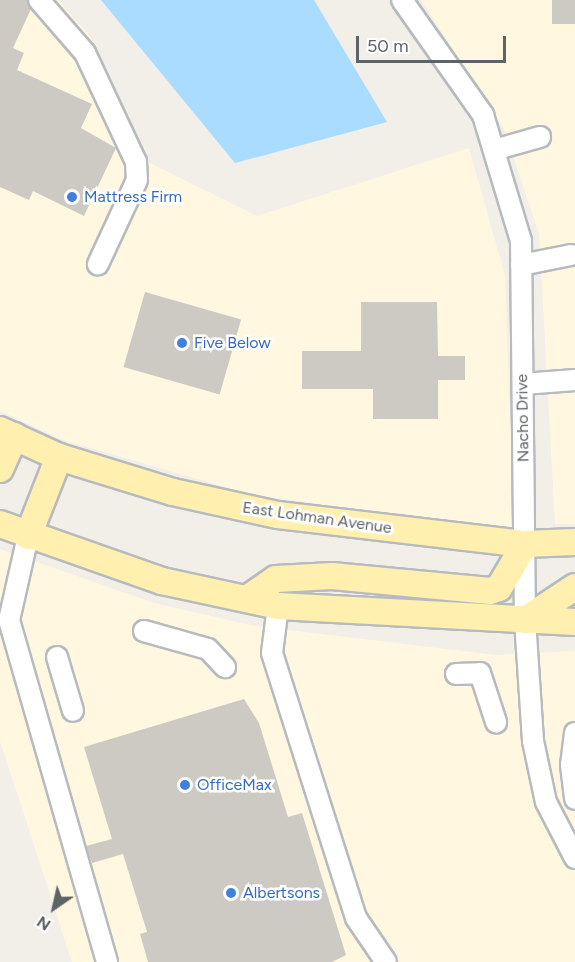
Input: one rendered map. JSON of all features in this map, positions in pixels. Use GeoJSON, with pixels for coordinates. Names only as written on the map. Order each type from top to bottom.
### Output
{"type":"FeatureCollection","features":[{"type":"Feature","properties":{"kind":"main road","name":"East Lohman Avenue"},"geometry":{"type":"LineString","coordinates":[[8,433],[59,457],[173,492],[278,515],[525,544],[575,542]]}},
{"type":"Feature","properties":{"kind":"main road"},"geometry":{"type":"LineString","coordinates":[[0,470],[8,433]]}},
{"type":"Feature","properties":{"kind":"main road"},"geometry":{"type":"LineString","coordinates":[[28,536],[59,457]]}},
{"type":"Feature","properties":{"kind":"main road"},"geometry":{"type":"LineString","coordinates":[[0,524],[28,536],[162,581],[278,606],[575,622]]}},
{"type":"Feature","properties":{"kind":"main road"},"geometry":{"type":"LineString","coordinates":[[247,599],[276,579],[332,576],[490,591],[499,588],[525,544]]}},
{"type":"Feature","properties":{"kind":"main road"},"geometry":{"type":"LineString","coordinates":[[525,620],[575,586]]}},
{"type":"Feature","properties":{"kind":"street"},"geometry":{"type":"LineString","coordinates":[[39,0],[85,53],[136,162],[137,180],[98,264]]}},
{"type":"Feature","properties":{"kind":"street","name":"Nacho Drive"},"geometry":{"type":"LineString","coordinates":[[402,0],[483,115],[520,241],[525,620],[535,751],[546,802],[575,858]]}},
{"type":"Feature","properties":{"kind":"street"},"geometry":{"type":"LineString","coordinates":[[494,150],[540,137]]}},
{"type":"Feature","properties":{"kind":"street"},"geometry":{"type":"LineString","coordinates":[[521,265],[571,255]]}},
{"type":"Feature","properties":{"kind":"street"},"geometry":{"type":"LineString","coordinates":[[523,384],[575,380]]}},
{"type":"Feature","properties":{"kind":"street"},"geometry":{"type":"LineString","coordinates":[[28,536],[9,620],[107,962]]}},
{"type":"Feature","properties":{"kind":"street"},"geometry":{"type":"LineString","coordinates":[[278,606],[272,653],[356,918],[386,962]]}},
{"type":"Feature","properties":{"kind":"street"},"geometry":{"type":"LineString","coordinates":[[144,631],[208,649],[225,667]]}},
{"type":"Feature","properties":{"kind":"street"},"geometry":{"type":"LineString","coordinates":[[57,657],[74,711]]}},
{"type":"Feature","properties":{"kind":"street"},"geometry":{"type":"LineString","coordinates":[[456,674],[480,673],[496,722]]}},
{"type":"Feature","properties":{"kind":"street"},"geometry":{"type":"LineString","coordinates":[[575,733],[570,765],[575,800]]}},
{"type":"Feature","properties":{"kind":"shaded area"},"geometry":{"type":"Polygon","coordinates":[[[0,0],[58,0],[91,37],[146,161],[257,216],[469,148],[505,276],[514,529],[256,496],[63,440],[0,411],[0,0]]]}},
{"type":"Feature","properties":{"kind":"shaded area"},"geometry":{"type":"Polygon","coordinates":[[[421,0],[575,0],[575,524],[555,524],[539,234],[504,129],[421,0]]]}},
{"type":"Feature","properties":{"kind":"shaded area"},"geometry":{"type":"Polygon","coordinates":[[[0,549],[154,603],[255,626],[496,655],[575,651],[575,962],[72,962],[0,741],[0,549]]]}},
{"type":"Feature","properties":{"kind":"water"},"geometry":{"type":"Polygon","coordinates":[[[101,0],[314,0],[387,122],[235,163],[101,0]]]}},
{"type":"Feature","properties":{"kind":"building"},"geometry":{"type":"Polygon","coordinates":[[[0,0],[27,0],[31,9],[13,48],[24,53],[17,70],[92,104],[81,128],[116,148],[84,216],[33,191],[29,200],[0,187],[0,0]]]}},
{"type":"Feature","properties":{"kind":"building"},"geometry":{"type":"Polygon","coordinates":[[[552,0],[575,0],[575,24],[552,24],[552,0]]]}},
{"type":"Feature","properties":{"kind":"building","name":"Five Below"},"geometry":{"type":"Polygon","coordinates":[[[145,292],[241,320],[220,395],[124,367],[145,292]]]}},
{"type":"Feature","properties":{"kind":"building"},"geometry":{"type":"Polygon","coordinates":[[[361,302],[437,302],[438,356],[465,356],[465,380],[438,380],[438,419],[373,419],[373,389],[302,389],[302,351],[361,351],[361,302]]]}},
{"type":"Feature","properties":{"kind":"building"},"geometry":{"type":"Polygon","coordinates":[[[244,699],[259,723],[288,817],[302,813],[346,955],[332,962],[148,962],[140,934],[147,932],[123,854],[92,863],[86,846],[112,839],[84,747],[244,699]]]}},
{"type":"Feature","properties":{"kind":"place","name":"Mattress Firm"},"geometry":{"type":"Point","coordinates":[72,197]}},
{"type":"Feature","properties":{"kind":"place","name":"Five Below"},"geometry":{"type":"Point","coordinates":[182,343]}},
{"type":"Feature","properties":{"kind":"place","name":"OfficeMax"},"geometry":{"type":"Point","coordinates":[185,785]}},
{"type":"Feature","properties":{"kind":"place","name":"Albertsons"},"geometry":{"type":"Point","coordinates":[231,893]}}]}
